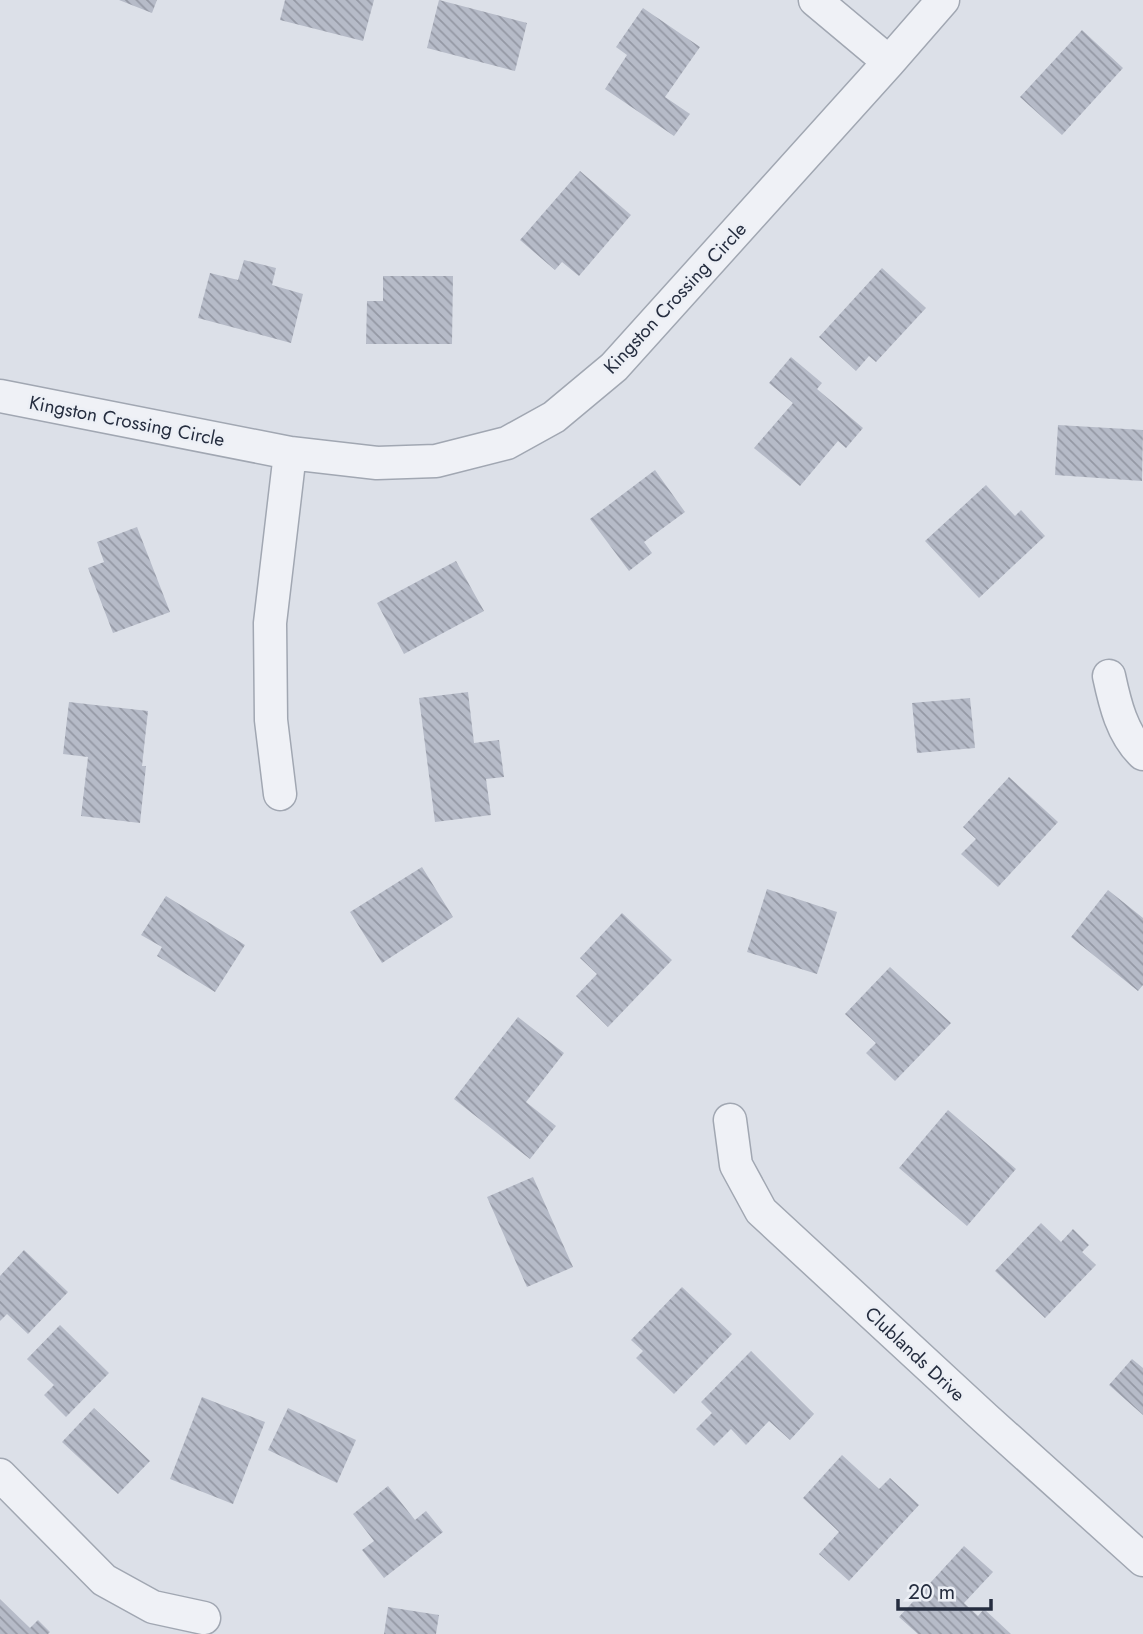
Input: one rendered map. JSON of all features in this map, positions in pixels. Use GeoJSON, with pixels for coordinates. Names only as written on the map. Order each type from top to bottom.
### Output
{"type":"FeatureCollection","features":[{"type":"Feature","properties":{"kind":"street"},"geometry":{"type":"LineString","coordinates":[[815,0],[889,62]]}},
{"type":"Feature","properties":{"kind":"street","name":"Kingston Crossing Circle"},"geometry":{"type":"LineString","coordinates":[[0,396],[290,453],[377,463],[436,461],[507,443],[554,417],[614,367],[943,0]]}},
{"type":"Feature","properties":{"kind":"street"},"geometry":{"type":"LineString","coordinates":[[280,794],[271,720],[270,623],[290,453]]}},
{"type":"Feature","properties":{"kind":"street"},"geometry":{"type":"LineString","coordinates":[[1109,676],[1117,712],[1135,746],[1143,754]]}},
{"type":"Feature","properties":{"kind":"street","name":"Clublands Drive"},"geometry":{"type":"LineString","coordinates":[[730,1120],[736,1165],[761,1211],[1143,1560]]}},
{"type":"Feature","properties":{"kind":"street"},"geometry":{"type":"LineString","coordinates":[[0,1475],[104,1580],[153,1607],[204,1618]]}},
{"type":"Feature","properties":{"kind":"building"},"geometry":{"type":"Polygon","coordinates":[[[119,0],[157,0],[152,13],[119,0]]]}},
{"type":"Feature","properties":{"kind":"building"},"geometry":{"type":"Polygon","coordinates":[[[285,0],[374,0],[363,41],[280,20],[285,0]]]}},
{"type":"Feature","properties":{"kind":"building"},"geometry":{"type":"Polygon","coordinates":[[[439,0],[527,23],[515,71],[427,48],[439,0]]]}},
{"type":"Feature","properties":{"kind":"building"},"geometry":{"type":"Polygon","coordinates":[[[643,8],[700,47],[665,97],[690,114],[674,136],[605,89],[627,55],[616,47],[643,8]]]}},
{"type":"Feature","properties":{"kind":"building"},"geometry":{"type":"Polygon","coordinates":[[[1082,30],[1123,68],[1062,135],[1020,97],[1082,30]]]}},
{"type":"Feature","properties":{"kind":"building"},"geometry":{"type":"Polygon","coordinates":[[[580,171],[631,215],[579,276],[562,262],[555,270],[520,240],[580,171]]]}},
{"type":"Feature","properties":{"kind":"building"},"geometry":{"type":"Polygon","coordinates":[[[244,260],[276,268],[272,285],[303,294],[291,343],[198,318],[210,273],[238,280],[244,260]]]}},
{"type":"Feature","properties":{"kind":"building"},"geometry":{"type":"Polygon","coordinates":[[[882,268],[926,308],[876,362],[869,356],[856,371],[819,337],[882,268]]]}},
{"type":"Feature","properties":{"kind":"building"},"geometry":{"type":"Polygon","coordinates":[[[383,276],[453,276],[452,344],[366,344],[367,301],[383,301],[383,276]]]}},
{"type":"Feature","properties":{"kind":"building"},"geometry":{"type":"Polygon","coordinates":[[[791,357],[822,383],[817,389],[863,428],[846,448],[838,441],[800,486],[754,448],[793,403],[769,383],[791,357]]]}},
{"type":"Feature","properties":{"kind":"building"},"geometry":{"type":"Polygon","coordinates":[[[1058,425],[1143,430],[1142,481],[1055,475],[1058,425]]]}},
{"type":"Feature","properties":{"kind":"building"},"geometry":{"type":"Polygon","coordinates":[[[655,470],[685,512],[644,542],[652,553],[629,571],[590,519],[655,470]]]}},
{"type":"Feature","properties":{"kind":"building"},"geometry":{"type":"Polygon","coordinates":[[[986,485],[1015,516],[1021,510],[1045,536],[979,598],[925,541],[986,485]]]}},
{"type":"Feature","properties":{"kind":"building"},"geometry":{"type":"Polygon","coordinates":[[[137,527],[170,612],[113,633],[88,568],[104,562],[97,542],[137,527]]]}},
{"type":"Feature","properties":{"kind":"building"},"geometry":{"type":"Polygon","coordinates":[[[456,561],[484,611],[404,654],[377,603],[456,561]]]}},
{"type":"Feature","properties":{"kind":"building"},"geometry":{"type":"Polygon","coordinates":[[[468,692],[474,743],[499,740],[504,777],[486,779],[491,815],[435,822],[419,698],[468,692]]]}},
{"type":"Feature","properties":{"kind":"building"},"geometry":{"type":"Polygon","coordinates":[[[970,698],[975,748],[917,753],[912,703],[970,698]]]}},
{"type":"Feature","properties":{"kind":"building"},"geometry":{"type":"Polygon","coordinates":[[[69,702],[148,711],[140,823],[81,816],[88,757],[63,754],[69,702]]]}},
{"type":"Feature","properties":{"kind":"building"},"geometry":{"type":"Polygon","coordinates":[[[1009,777],[1058,822],[998,887],[961,854],[976,839],[963,827],[1009,777]]]}},
{"type":"Feature","properties":{"kind":"building"},"geometry":{"type":"Polygon","coordinates":[[[422,867],[453,917],[382,963],[350,912],[422,867]]]}},
{"type":"Feature","properties":{"kind":"building"},"geometry":{"type":"Polygon","coordinates":[[[767,889],[837,912],[817,974],[747,952],[767,889]]]}},
{"type":"Feature","properties":{"kind":"building"},"geometry":{"type":"Polygon","coordinates":[[[1108,890],[1143,918],[1143,985],[1138,991],[1071,937],[1108,890]]]}},
{"type":"Feature","properties":{"kind":"building"},"geometry":{"type":"Polygon","coordinates":[[[166,896],[245,945],[215,992],[157,956],[162,947],[141,935],[166,896]]]}},
{"type":"Feature","properties":{"kind":"building"},"geometry":{"type":"Polygon","coordinates":[[[622,913],[672,960],[608,1027],[576,996],[597,974],[580,958],[622,913]]]}},
{"type":"Feature","properties":{"kind":"building"},"geometry":{"type":"Polygon","coordinates":[[[890,967],[951,1023],[895,1081],[866,1053],[876,1043],[845,1014],[890,967]]]}},
{"type":"Feature","properties":{"kind":"building"},"geometry":{"type":"Polygon","coordinates":[[[518,1017],[564,1053],[526,1102],[556,1126],[530,1159],[454,1099],[518,1017]]]}},
{"type":"Feature","properties":{"kind":"building"},"geometry":{"type":"Polygon","coordinates":[[[948,1110],[1016,1169],[967,1226],[899,1168],[948,1110]]]}},
{"type":"Feature","properties":{"kind":"building"},"geometry":{"type":"Polygon","coordinates":[[[533,1177],[573,1267],[527,1287],[487,1197],[533,1177]]]}},
{"type":"Feature","properties":{"kind":"building"},"geometry":{"type":"Polygon","coordinates":[[[1041,1223],[1061,1242],[1073,1229],[1089,1245],[1082,1252],[1096,1265],[1045,1318],[995,1271],[1041,1223]]]}},
{"type":"Feature","properties":{"kind":"building"},"geometry":{"type":"Polygon","coordinates":[[[24,1250],[68,1292],[28,1334],[7,1314],[0,1321],[0,1276],[24,1250]]]}},
{"type":"Feature","properties":{"kind":"building"},"geometry":{"type":"Polygon","coordinates":[[[682,1287],[732,1334],[674,1394],[636,1358],[643,1351],[631,1340],[682,1287]]]}},
{"type":"Feature","properties":{"kind":"building"},"geometry":{"type":"Polygon","coordinates":[[[60,1325],[109,1373],[66,1417],[44,1395],[54,1385],[27,1359],[60,1325]]]}},
{"type":"Feature","properties":{"kind":"building"},"geometry":{"type":"Polygon","coordinates":[[[751,1351],[814,1414],[790,1440],[769,1421],[746,1445],[731,1429],[714,1446],[696,1429],[712,1413],[701,1402],[751,1351]]]}},
{"type":"Feature","properties":{"kind":"building"},"geometry":{"type":"Polygon","coordinates":[[[1132,1359],[1143,1368],[1143,1415],[1109,1385],[1132,1359]]]}},
{"type":"Feature","properties":{"kind":"building"},"geometry":{"type":"Polygon","coordinates":[[[202,1397],[265,1422],[233,1504],[170,1479],[202,1397]]]}},
{"type":"Feature","properties":{"kind":"building"},"geometry":{"type":"Polygon","coordinates":[[[94,1408],[150,1461],[118,1494],[62,1442],[94,1408]]]}},
{"type":"Feature","properties":{"kind":"building"},"geometry":{"type":"Polygon","coordinates":[[[288,1408],[356,1440],[337,1483],[268,1450],[288,1408]]]}},
{"type":"Feature","properties":{"kind":"building"},"geometry":{"type":"Polygon","coordinates":[[[842,1455],[879,1489],[890,1478],[919,1505],[849,1581],[819,1554],[839,1532],[803,1498],[842,1455]]]}},
{"type":"Feature","properties":{"kind":"building"},"geometry":{"type":"Polygon","coordinates":[[[388,1486],[415,1520],[426,1511],[443,1532],[384,1578],[362,1550],[374,1541],[353,1514],[388,1486]]]}},
{"type":"Feature","properties":{"kind":"building"},"geometry":{"type":"Polygon","coordinates":[[[964,1546],[993,1572],[964,1603],[978,1616],[984,1609],[1011,1634],[918,1634],[899,1617],[964,1546]]]}},
{"type":"Feature","properties":{"kind":"building"},"geometry":{"type":"Polygon","coordinates":[[[0,1599],[30,1628],[38,1620],[50,1632],[0,1634],[0,1599]]]}},
{"type":"Feature","properties":{"kind":"building"},"geometry":{"type":"Polygon","coordinates":[[[388,1607],[439,1615],[436,1634],[384,1634],[388,1607]]]}}]}
